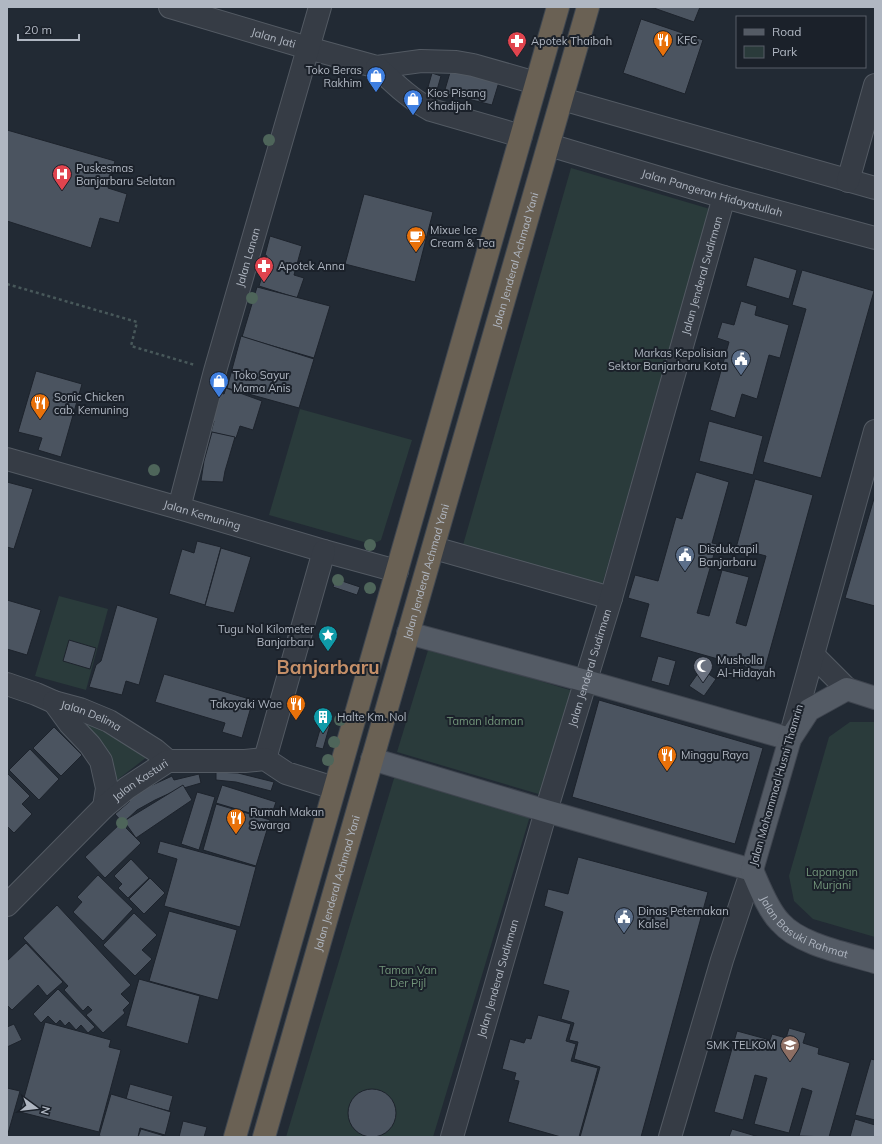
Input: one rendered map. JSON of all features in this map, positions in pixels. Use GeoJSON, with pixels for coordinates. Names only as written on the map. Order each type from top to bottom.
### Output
{"type":"FeatureCollection","features":[{"type":"Feature","properties":{"kind":"highway"},"geometry":{"type":"LineString","coordinates":[[234,1137],[558,7]]}},
{"type":"Feature","properties":{"kind":"highway","name":"Jalan Jenderal Achmad Yani"},"geometry":{"type":"LineString","coordinates":[[264,1137],[588,7]]}},
{"type":"Feature","properties":{"kind":"highway"},"geometry":{"type":"LineString","coordinates":[[470,316],[498,324]]}},
{"type":"Feature","properties":{"kind":"main road"},"geometry":{"type":"LineString","coordinates":[[408,633],[586,681],[790,739],[809,710],[847,689],[875,698]]}},
{"type":"Feature","properties":{"kind":"main road","name":"Jalan Mohammad Husni Thamrin"},"geometry":{"type":"LineString","coordinates":[[752,870],[790,739]]}},
{"type":"Feature","properties":{"kind":"main road"},"geometry":{"type":"LineString","coordinates":[[372,759],[546,812],[752,870]]}},
{"type":"Feature","properties":{"kind":"main road","name":"Jalan Basuki Rahmat"},"geometry":{"type":"LineString","coordinates":[[752,870],[764,897],[779,921],[792,934],[812,943],[875,962]]}},
{"type":"Feature","properties":{"kind":"street","name":"Jalan Jati"},"geometry":{"type":"LineString","coordinates":[[170,7],[377,67],[438,60],[456,62],[536,83]]}},
{"type":"Feature","properties":{"kind":"street","name":"Jalan Lanan"},"geometry":{"type":"LineString","coordinates":[[180,508],[215,370],[320,7]]}},
{"type":"Feature","properties":{"kind":"street","name":"Jalan Jati"},"geometry":{"type":"LineString","coordinates":[[377,67],[403,92],[420,105],[431,110],[521,136]]}},
{"type":"Feature","properties":{"kind":"street"},"geometry":{"type":"LineString","coordinates":[[848,180],[875,85]]}},
{"type":"Feature","properties":{"kind":"street"},"geometry":{"type":"LineString","coordinates":[[562,99],[875,188]]}},
{"type":"Feature","properties":{"kind":"street","name":"Jalan Pangeran Hidayatullah"},"geometry":{"type":"LineString","coordinates":[[549,145],[724,197],[875,238]]}},
{"type":"Feature","properties":{"kind":"street","name":"Jalan Jenderal Sudirman"},"geometry":{"type":"LineString","coordinates":[[452,1137],[546,812],[611,598],[724,197]]}},
{"type":"Feature","properties":{"kind":"street","name":"Jalan Mohammad Husni Thamrin"},"geometry":{"type":"LineString","coordinates":[[790,739],[875,431]]}},
{"type":"Feature","properties":{"kind":"street","name":"Jalan Kemuning"},"geometry":{"type":"LineString","coordinates":[[7,459],[397,571]]}},
{"type":"Feature","properties":{"kind":"street"},"geometry":{"type":"LineString","coordinates":[[434,548],[611,598]]}},
{"type":"Feature","properties":{"kind":"street"},"geometry":{"type":"LineString","coordinates":[[324,551],[265,759],[286,773],[334,788]]}},
{"type":"Feature","properties":{"kind":"street"},"geometry":{"type":"LineString","coordinates":[[813,655],[847,689]]}},
{"type":"Feature","properties":{"kind":"street","name":"Jalan Delima"},"geometry":{"type":"LineString","coordinates":[[7,684],[54,702],[80,709],[109,720],[155,750],[168,761]]}},
{"type":"Feature","properties":{"kind":"street"},"geometry":{"type":"LineString","coordinates":[[54,702],[70,724],[90,745],[101,761],[107,788],[104,807]]}},
{"type":"Feature","properties":{"kind":"street","name":"Jalan Kasturi"},"geometry":{"type":"LineString","coordinates":[[7,905],[104,807],[127,788],[168,761],[245,761],[265,759]]}},
{"type":"Feature","properties":{"kind":"street","name":"Jalan Mohammad Husni Thamrin"},"geometry":{"type":"LineString","coordinates":[[670,1137],[722,960],[752,870]]}},
{"type":"Feature","properties":{"kind":"path"},"geometry":{"type":"LineString","coordinates":[[7,284],[137,322],[131,346],[201,366]]}},
{"type":"Feature","properties":{"kind":"green space"},"geometry":{"type":"Polygon","coordinates":[[[571,168],[710,209],[602,585],[463,545],[571,168]]]}},
{"type":"Feature","properties":{"kind":"green space"},"geometry":{"type":"Polygon","coordinates":[[[300,409],[412,440],[381,540],[377,542],[364,542],[269,515],[300,409]]]}},
{"type":"Feature","properties":{"kind":"green space"},"geometry":{"type":"Polygon","coordinates":[[[59,596],[108,609],[86,690],[35,676],[59,596]]]}},
{"type":"Feature","properties":{"kind":"green space","name":"Taman Idaman"},"geometry":{"type":"Polygon","coordinates":[[[429,647],[573,691],[542,795],[397,752],[429,647]]]}},
{"type":"Feature","properties":{"kind":"green space"},"geometry":{"type":"Polygon","coordinates":[[[76,716],[83,717],[147,757],[113,783],[76,716]]]}},
{"type":"Feature","properties":{"kind":"green space","name":"Lapangan Murjani"},"geometry":{"type":"Polygon","coordinates":[[[850,722],[875,722],[875,937],[813,919],[794,901],[789,876],[829,737],[850,722]]]}},
{"type":"Feature","properties":{"kind":"green space","name":"Taman Van Der Pijl"},"geometry":{"type":"Polygon","coordinates":[[[395,775],[530,816],[433,1137],[286,1137],[395,775]]]}},
{"type":"Feature","properties":{"kind":"building"},"geometry":{"type":"Polygon","coordinates":[[[651,7],[700,7],[694,22],[651,7]]]}},
{"type":"Feature","properties":{"kind":"building","name":"KFC"},"geometry":{"type":"Polygon","coordinates":[[[641,19],[703,40],[685,94],[623,73],[641,19]]]}},
{"type":"Feature","properties":{"kind":"building"},"geometry":{"type":"Polygon","coordinates":[[[451,69],[499,82],[492,105],[444,93],[451,69]]]}},
{"type":"Feature","properties":{"kind":"building"},"geometry":{"type":"Polygon","coordinates":[[[432,73],[441,76],[437,90],[428,87],[432,73]]]}},
{"type":"Feature","properties":{"kind":"building","name":"Puskesmas Banjarbaru Selatan"},"geometry":{"type":"Polygon","coordinates":[[[7,130],[115,161],[108,188],[127,194],[119,223],[100,218],[91,248],[7,221],[7,130]]]}},
{"type":"Feature","properties":{"kind":"building"},"geometry":{"type":"Polygon","coordinates":[[[364,194],[433,212],[415,282],[345,264],[364,194]]]}},
{"type":"Feature","properties":{"kind":"building"},"geometry":{"type":"Polygon","coordinates":[[[270,236],[302,246],[294,275],[304,278],[297,298],[259,286],[263,273],[269,275],[271,268],[264,266],[270,236]]]}},
{"type":"Feature","properties":{"kind":"building"},"geometry":{"type":"Polygon","coordinates":[[[754,257],[797,270],[789,299],[746,286],[754,257]]]}},
{"type":"Feature","properties":{"kind":"building"},"geometry":{"type":"Polygon","coordinates":[[[802,270],[874,291],[821,478],[763,462],[806,309],[792,305],[802,270]]]}},
{"type":"Feature","properties":{"kind":"building"},"geometry":{"type":"Polygon","coordinates":[[[257,287],[330,306],[314,358],[242,337],[257,287]]]}},
{"type":"Feature","properties":{"kind":"building","name":"Markas Kepolisian Sektor Banjarbaru Kota"},"geometry":{"type":"Polygon","coordinates":[[[741,301],[757,306],[755,315],[789,325],[780,358],[769,355],[757,399],[742,394],[735,418],[710,410],[729,342],[717,338],[722,322],[734,325],[741,301]]]}},
{"type":"Feature","properties":{"kind":"building"},"geometry":{"type":"Polygon","coordinates":[[[241,336],[314,359],[299,408],[227,388],[241,336]]]}},
{"type":"Feature","properties":{"kind":"building"},"geometry":{"type":"Polygon","coordinates":[[[36,371],[82,384],[61,457],[38,450],[42,438],[18,432],[36,371]]]}},
{"type":"Feature","properties":{"kind":"building"},"geometry":{"type":"Polygon","coordinates":[[[226,388],[262,401],[253,430],[240,426],[236,438],[211,432],[214,421],[211,420],[220,393],[224,394],[226,388]]]}},
{"type":"Feature","properties":{"kind":"building"},"geometry":{"type":"Polygon","coordinates":[[[709,421],[763,436],[753,475],[699,461],[709,421]]]}},
{"type":"Feature","properties":{"kind":"building"},"geometry":{"type":"Polygon","coordinates":[[[212,432],[235,437],[223,482],[201,481],[204,461],[212,432]]]}},
{"type":"Feature","properties":{"kind":"building","name":"Disdukcapil Banjarbaru"},"geometry":{"type":"Polygon","coordinates":[[[696,472],[729,482],[712,543],[717,544],[697,613],[709,616],[722,570],[749,577],[736,623],[746,626],[766,556],[736,548],[755,479],[813,495],[764,672],[640,637],[649,604],[628,598],[635,575],[658,581],[676,517],[682,519],[696,472]]]}},
{"type":"Feature","properties":{"kind":"building"},"geometry":{"type":"Polygon","coordinates":[[[7,482],[33,489],[14,549],[7,547],[7,482]]]}},
{"type":"Feature","properties":{"kind":"building"},"geometry":{"type":"Polygon","coordinates":[[[875,495],[875,606],[845,598],[875,495]]]}},
{"type":"Feature","properties":{"kind":"building"},"geometry":{"type":"Polygon","coordinates":[[[197,541],[221,547],[205,605],[169,594],[182,549],[194,553],[197,541]]]}},
{"type":"Feature","properties":{"kind":"building"},"geometry":{"type":"Polygon","coordinates":[[[221,548],[251,557],[234,613],[205,606],[221,548]]]}},
{"type":"Feature","properties":{"kind":"building"},"geometry":{"type":"Polygon","coordinates":[[[336,579],[360,587],[357,595],[333,587],[336,579]]]}},
{"type":"Feature","properties":{"kind":"building"},"geometry":{"type":"Polygon","coordinates":[[[7,600],[41,610],[27,655],[7,649],[7,600]]]}},
{"type":"Feature","properties":{"kind":"building"},"geometry":{"type":"Polygon","coordinates":[[[117,605],[158,618],[139,685],[126,681],[122,695],[89,687],[96,665],[101,661],[117,605]]]}},
{"type":"Feature","properties":{"kind":"building"},"geometry":{"type":"Polygon","coordinates":[[[69,640],[96,648],[90,669],[63,661],[69,640]]]}},
{"type":"Feature","properties":{"kind":"building"},"geometry":{"type":"Polygon","coordinates":[[[658,656],[676,661],[669,686],[651,681],[658,656]]]}},
{"type":"Feature","properties":{"kind":"building","name":"Musholla Al-Hidayah"},"geometry":{"type":"Polygon","coordinates":[[[701,669],[716,679],[704,696],[689,686],[701,669]]]}},
{"type":"Feature","properties":{"kind":"building"},"geometry":{"type":"Polygon","coordinates":[[[164,674],[253,700],[242,738],[222,732],[225,723],[155,702],[164,674]]]}},
{"type":"Feature","properties":{"kind":"building","name":"Minggu Raya"},"geometry":{"type":"Polygon","coordinates":[[[599,700],[763,748],[735,844],[572,797],[599,700]]]}},
{"type":"Feature","properties":{"kind":"building","name":"Halte Km. Nol"},"geometry":{"type":"Polygon","coordinates":[[[323,719],[331,721],[323,749],[315,747],[323,719]]]}},
{"type":"Feature","properties":{"kind":"building"},"geometry":{"type":"Polygon","coordinates":[[[54,727],[82,755],[61,776],[33,748],[54,727]]]}},
{"type":"Feature","properties":{"kind":"building"},"geometry":{"type":"Polygon","coordinates":[[[30,749],[59,779],[39,800],[9,770],[30,749]]]}},
{"type":"Feature","properties":{"kind":"building"},"geometry":{"type":"Polygon","coordinates":[[[216,772],[238,773],[274,782],[271,791],[236,782],[216,780],[216,772]]]}},
{"type":"Feature","properties":{"kind":"building"},"geometry":{"type":"Polygon","coordinates":[[[7,773],[30,796],[22,804],[32,814],[14,833],[7,826],[7,773]]]}},
{"type":"Feature","properties":{"kind":"building"},"geometry":{"type":"Polygon","coordinates":[[[199,774],[201,783],[177,790],[155,800],[137,810],[123,823],[115,814],[130,801],[129,800],[148,787],[172,776],[174,780],[199,774]]]}},
{"type":"Feature","properties":{"kind":"building"},"geometry":{"type":"Polygon","coordinates":[[[183,785],[192,800],[136,838],[124,821],[183,785]]]}},
{"type":"Feature","properties":{"kind":"building"},"geometry":{"type":"Polygon","coordinates":[[[222,785],[276,802],[270,819],[216,803],[222,785]]]}},
{"type":"Feature","properties":{"kind":"building"},"geometry":{"type":"Polygon","coordinates":[[[197,792],[215,797],[199,850],[181,844],[197,792]]]}},
{"type":"Feature","properties":{"kind":"building","name":"Rumah Makan Swarga"},"geometry":{"type":"Polygon","coordinates":[[[216,804],[270,820],[256,866],[203,850],[216,804]]]}},
{"type":"Feature","properties":{"kind":"building"},"geometry":{"type":"Polygon","coordinates":[[[121,823],[141,843],[105,878],[85,857],[121,823]]]}},
{"type":"Feature","properties":{"kind":"building"},"geometry":{"type":"Polygon","coordinates":[[[160,841],[256,867],[240,927],[164,906],[177,859],[157,853],[160,841]]]}},
{"type":"Feature","properties":{"kind":"building"},"geometry":{"type":"Polygon","coordinates":[[[578,857],[708,892],[641,1137],[580,1137],[600,1067],[574,1059],[578,1042],[569,1040],[574,1023],[561,1019],[569,991],[543,984],[563,912],[544,906],[548,889],[568,894],[578,857]]]}},
{"type":"Feature","properties":{"kind":"building"},"geometry":{"type":"Polygon","coordinates":[[[131,859],[149,878],[128,898],[118,888],[122,884],[114,876],[131,859]]]}},
{"type":"Feature","properties":{"kind":"building"},"geometry":{"type":"Polygon","coordinates":[[[98,875],[133,909],[103,941],[73,912],[82,902],[77,897],[98,875]]]}},
{"type":"Feature","properties":{"kind":"building"},"geometry":{"type":"Polygon","coordinates":[[[150,878],[165,893],[144,914],[129,899],[150,878]]]}},
{"type":"Feature","properties":{"kind":"building"},"geometry":{"type":"Polygon","coordinates":[[[57,905],[131,985],[121,994],[130,1003],[123,1010],[125,1013],[103,1033],[86,1015],[92,1010],[88,1006],[83,1011],[64,990],[68,986],[23,938],[57,905]]]}},
{"type":"Feature","properties":{"kind":"building"},"geometry":{"type":"Polygon","coordinates":[[[169,911],[237,930],[218,1000],[149,981],[169,911]]]}},
{"type":"Feature","properties":{"kind":"building"},"geometry":{"type":"Polygon","coordinates":[[[134,913],[157,935],[142,950],[152,959],[135,976],[103,945],[134,913]]]}},
{"type":"Feature","properties":{"kind":"building"},"geometry":{"type":"Polygon","coordinates":[[[26,943],[63,982],[47,996],[38,985],[12,1010],[7,1005],[7,961],[26,943]]]}},
{"type":"Feature","properties":{"kind":"building"},"geometry":{"type":"Polygon","coordinates":[[[139,979],[200,996],[188,1044],[126,1026],[139,979]]]}},
{"type":"Feature","properties":{"kind":"building"},"geometry":{"type":"Polygon","coordinates":[[[58,989],[95,1027],[88,1033],[81,1025],[76,1030],[69,1022],[65,1026],[60,1020],[56,1024],[48,1016],[41,1023],[33,1014],[58,989]]]}},
{"type":"Feature","properties":{"kind":"building"},"geometry":{"type":"Polygon","coordinates":[[[538,1015],[571,1024],[566,1041],[576,1044],[571,1061],[598,1068],[579,1137],[561,1137],[508,1122],[519,1081],[514,1080],[516,1073],[502,1069],[510,1039],[524,1043],[526,1038],[531,1039],[538,1015]]]}},
{"type":"Feature","properties":{"kind":"building"},"geometry":{"type":"Polygon","coordinates":[[[45,1022],[111,1040],[109,1047],[121,1050],[99,1132],[20,1112],[45,1022]]]}},
{"type":"Feature","properties":{"kind":"building"},"geometry":{"type":"Polygon","coordinates":[[[14,1024],[22,1040],[7,1047],[7,1027],[14,1024]]]}},
{"type":"Feature","properties":{"kind":"building"},"geometry":{"type":"Polygon","coordinates":[[[789,1028],[806,1033],[803,1043],[819,1048],[818,1054],[850,1063],[829,1137],[799,1136],[812,1091],[802,1088],[789,1133],[754,1124],[767,1078],[755,1075],[743,1120],[714,1112],[737,1031],[770,1040],[772,1034],[786,1038],[789,1028]]]}},
{"type":"Feature","properties":{"kind":"building"},"geometry":{"type":"Polygon","coordinates":[[[871,1059],[875,1060],[875,1120],[855,1115],[871,1059]]]}},
{"type":"Feature","properties":{"kind":"building"},"geometry":{"type":"Polygon","coordinates":[[[130,1084],[173,1096],[169,1111],[126,1099],[130,1084]]]}},
{"type":"Feature","properties":{"kind":"building"},"geometry":{"type":"Polygon","coordinates":[[[7,1088],[20,1091],[7,1137],[7,1088]]]}},
{"type":"Feature","properties":{"kind":"building"},"geometry":{"type":"Polygon","coordinates":[[[372,1089],[381,1091],[389,1096],[394,1104],[396,1113],[394,1122],[389,1130],[381,1135],[372,1137],[363,1135],[355,1130],[350,1122],[348,1113],[350,1104],[355,1096],[363,1091],[372,1089]]]}},
{"type":"Feature","properties":{"kind":"building"},"geometry":{"type":"Polygon","coordinates":[[[111,1094],[171,1112],[165,1135],[140,1128],[138,1137],[99,1136],[111,1094]]]}},
{"type":"Feature","properties":{"kind":"building"},"geometry":{"type":"Polygon","coordinates":[[[855,1119],[875,1125],[875,1137],[850,1137],[855,1119]]]}},
{"type":"Feature","properties":{"kind":"building"},"geometry":{"type":"Polygon","coordinates":[[[183,1121],[207,1127],[204,1137],[179,1137],[183,1121]]]}},
{"type":"Feature","properties":{"kind":"building"},"geometry":{"type":"Polygon","coordinates":[[[141,1129],[168,1137],[138,1137],[141,1129]]]}},
{"type":"Feature","properties":{"kind":"building"},"geometry":{"type":"Polygon","coordinates":[[[732,1129],[759,1137],[729,1137],[732,1129]]]}},
{"type":"Feature","properties":{"kind":"place","name":"KFC"},"geometry":{"type":"Point","coordinates":[663,57]}},
{"type":"Feature","properties":{"kind":"place","name":"Apotek Thaibah"},"geometry":{"type":"Point","coordinates":[517,58]}},
{"type":"Feature","properties":{"kind":"place","name":"Toko Beras Rakhim"},"geometry":{"type":"Point","coordinates":[376,93]}},
{"type":"Feature","properties":{"kind":"place","name":"Kios Pisang Khadijah"},"geometry":{"type":"Point","coordinates":[413,116]}},
{"type":"Feature","properties":{"kind":"place","name":"Puskesmas Banjarbaru Selatan"},"geometry":{"type":"Point","coordinates":[62,191]}},
{"type":"Feature","properties":{"kind":"place","name":"Mixue Ice Cream & Tea"},"geometry":{"type":"Point","coordinates":[416,253]}},
{"type":"Feature","properties":{"kind":"place","name":"Apotek Anna"},"geometry":{"type":"Point","coordinates":[264,283]}},
{"type":"Feature","properties":{"kind":"place","name":"Markas Kepolisian Sektor Banjarbaru Kota"},"geometry":{"type":"Point","coordinates":[741,376]}},
{"type":"Feature","properties":{"kind":"place","name":"Toko Sayur Mama Anis"},"geometry":{"type":"Point","coordinates":[219,398]}},
{"type":"Feature","properties":{"kind":"place","name":"Sonic Chicken cab. Kemuning"},"geometry":{"type":"Point","coordinates":[40,420]}},
{"type":"Feature","properties":{"kind":"place","name":"Disdukcapil Banjarbaru"},"geometry":{"type":"Point","coordinates":[685,572]}},
{"type":"Feature","properties":{"kind":"place","name":"Tugu Nol Kilometer Banjarbaru"},"geometry":{"type":"Point","coordinates":[328,652]}},
{"type":"Feature","properties":{"kind":"place","name":"Musholla Al-Hidayah"},"geometry":{"type":"Point","coordinates":[703,683]}},
{"type":"Feature","properties":{"kind":"place","name":"Takoyaki Wae"},"geometry":{"type":"Point","coordinates":[296,721]}},
{"type":"Feature","properties":{"kind":"place","name":"Halte Km. Nol"},"geometry":{"type":"Point","coordinates":[323,734]}},
{"type":"Feature","properties":{"kind":"place","name":"Minggu Raya"},"geometry":{"type":"Point","coordinates":[667,772]}},
{"type":"Feature","properties":{"kind":"place","name":"Rumah Makan Swarga"},"geometry":{"type":"Point","coordinates":[236,835]}},
{"type":"Feature","properties":{"kind":"place","name":"Dinas Peternakan Kalsel"},"geometry":{"type":"Point","coordinates":[624,934]}},
{"type":"Feature","properties":{"kind":"place","name":"SMK TELKOM"},"geometry":{"type":"Point","coordinates":[790,1062]}},
{"type":"Feature","properties":{"kind":"district","name":"Banjarbaru"},"geometry":{"type":"Point","coordinates":[328,667]}}]}
